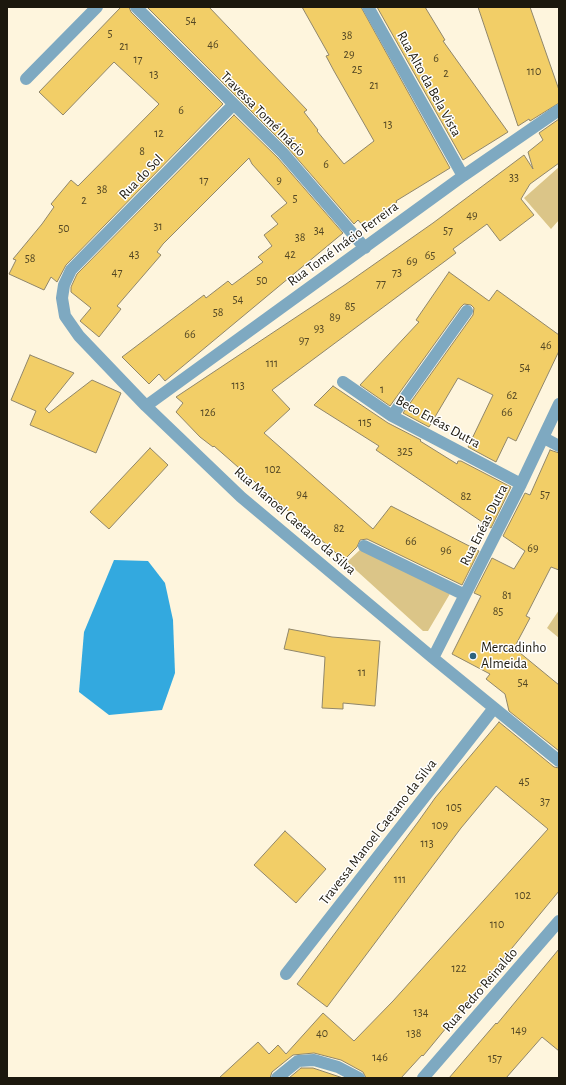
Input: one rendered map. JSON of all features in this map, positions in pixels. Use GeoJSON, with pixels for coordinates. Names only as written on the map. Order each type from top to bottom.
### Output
{"type":"FeatureCollection","features":[{"type":"Feature","properties":{"kind":"street"},"geometry":{"type":"LineString","coordinates":[[26,79],[97,7]]}},
{"type":"Feature","properties":{"kind":"street","name":"Travessa Tomé Inácio"},"geometry":{"type":"LineString","coordinates":[[136,7],[232,105],[283,153],[365,248]]}},
{"type":"Feature","properties":{"kind":"street","name":"Rua Alto da Bela Vista"},"geometry":{"type":"LineString","coordinates":[[368,7],[464,176]]}},
{"type":"Feature","properties":{"kind":"street","name":"Rua do Sol"},"geometry":{"type":"LineString","coordinates":[[71,270],[232,105]]}},
{"type":"Feature","properties":{"kind":"street","name":"Rua Tomé Inácio Ferreira"},"geometry":{"type":"LineString","coordinates":[[146,406],[464,176],[559,110]]}},
{"type":"Feature","properties":{"kind":"street","name":"Rua Manoel Caetano da Silva"},"geometry":{"type":"LineString","coordinates":[[71,270],[64,285],[62,298],[65,316],[79,336],[146,406],[241,497],[433,658],[559,761]]}},
{"type":"Feature","properties":{"kind":"street"},"geometry":{"type":"LineString","coordinates":[[392,416],[467,311]]}},
{"type":"Feature","properties":{"kind":"street","name":"Beco Enéas Dutra"},"geometry":{"type":"LineString","coordinates":[[343,382],[392,416],[521,484]]}},
{"type":"Feature","properties":{"kind":"street","name":"Rua Enéas Dutra"},"geometry":{"type":"LineString","coordinates":[[433,658],[544,438],[559,404]]}},
{"type":"Feature","properties":{"kind":"street"},"geometry":{"type":"LineString","coordinates":[[544,438],[559,446]]}},
{"type":"Feature","properties":{"kind":"street"},"geometry":{"type":"LineString","coordinates":[[364,546],[465,595]]}},
{"type":"Feature","properties":{"kind":"street","name":"Travessa Manoel Caetano da Silva"},"geometry":{"type":"LineString","coordinates":[[286,974],[494,708]]}},
{"type":"Feature","properties":{"kind":"street","name":"Rua Pedro Reinaldo"},"geometry":{"type":"LineString","coordinates":[[423,1078],[559,921]]}},
{"type":"Feature","properties":{"kind":"street"},"geometry":{"type":"LineString","coordinates":[[277,1078],[298,1061],[314,1060],[338,1067],[359,1078]]}},
{"type":"Feature","properties":{"kind":"shaded area"},"geometry":{"type":"Polygon","coordinates":[[[559,167],[559,220],[551,229],[524,198],[559,167]]]}},
{"type":"Feature","properties":{"kind":"shaded area"},"geometry":{"type":"Polygon","coordinates":[[[362,548],[451,592],[428,631],[423,631],[347,562],[362,548]]]}},
{"type":"Feature","properties":{"kind":"shaded area"},"geometry":{"type":"Polygon","coordinates":[[[559,610],[559,638],[547,628],[559,610]]]}},
{"type":"Feature","properties":{"kind":"water"},"geometry":{"type":"Polygon","coordinates":[[[114,560],[148,561],[165,583],[173,620],[175,673],[162,710],[109,715],[79,692],[84,632],[114,560]]]}},
{"type":"Feature","properties":{"kind":"building"},"geometry":{"type":"Polygon","coordinates":[[[121,7],[129,7],[131,12],[223,104],[66,265],[57,282],[51,277],[44,290],[9,274],[16,260],[13,259],[42,224],[54,207],[51,204],[71,180],[78,186],[159,104],[114,62],[63,115],[39,92],[121,7]]]}},
{"type":"Feature","properties":{"kind":"building"},"geometry":{"type":"Polygon","coordinates":[[[147,7],[209,7],[307,110],[304,112],[318,130],[317,131],[344,164],[374,141],[334,71],[326,56],[329,55],[302,7],[361,7],[450,168],[396,201],[397,202],[364,227],[358,220],[354,224],[288,148],[147,7]]]}},
{"type":"Feature","properties":{"kind":"building"},"geometry":{"type":"Polygon","coordinates":[[[377,7],[425,7],[445,40],[443,41],[508,132],[463,160],[377,7]]]}},
{"type":"Feature","properties":{"kind":"building"},"geometry":{"type":"Polygon","coordinates":[[[478,7],[530,7],[559,90],[559,103],[530,121],[529,119],[518,126],[478,7]]]}},
{"type":"Feature","properties":{"kind":"building"},"geometry":{"type":"Polygon","coordinates":[[[234,115],[278,158],[343,233],[165,381],[159,374],[149,384],[122,357],[204,295],[206,298],[228,281],[232,285],[263,262],[258,257],[272,246],[264,235],[278,224],[271,216],[287,203],[252,164],[249,158],[163,244],[157,252],[161,255],[117,306],[121,309],[99,337],[80,321],[91,308],[71,292],[71,287],[77,274],[234,115]]]}},
{"type":"Feature","properties":{"kind":"building"},"geometry":{"type":"Polygon","coordinates":[[[559,119],[559,163],[530,184],[521,199],[534,215],[500,241],[487,224],[453,249],[456,253],[272,390],[290,409],[264,433],[373,529],[391,506],[479,551],[462,585],[367,539],[360,540],[357,547],[344,560],[214,446],[213,447],[200,437],[176,412],[183,403],[176,397],[346,284],[433,223],[524,155],[533,169],[528,152],[543,140],[539,133],[559,119]]]}},
{"type":"Feature","properties":{"kind":"building"},"geometry":{"type":"Polygon","coordinates":[[[449,272],[489,301],[497,290],[559,335],[559,351],[516,441],[508,437],[496,462],[468,447],[493,395],[458,378],[429,427],[403,413],[473,315],[474,308],[471,305],[464,304],[461,307],[390,406],[360,385],[419,322],[416,320],[449,272]]]}},
{"type":"Feature","properties":{"kind":"building"},"geometry":{"type":"Polygon","coordinates":[[[30,355],[74,373],[45,409],[49,413],[92,380],[121,393],[96,453],[30,425],[36,411],[11,400],[30,355]]]}},
{"type":"Feature","properties":{"kind":"building"},"geometry":{"type":"Polygon","coordinates":[[[333,386],[388,423],[421,440],[420,441],[457,464],[458,461],[461,461],[511,487],[491,528],[376,450],[379,446],[314,405],[333,386]]]}},
{"type":"Feature","properties":{"kind":"building"},"geometry":{"type":"Polygon","coordinates":[[[150,448],[168,465],[109,529],[90,512],[150,448]]]}},
{"type":"Feature","properties":{"kind":"building"},"geometry":{"type":"Polygon","coordinates":[[[550,450],[559,453],[559,570],[551,567],[526,616],[530,618],[514,648],[559,685],[559,751],[509,711],[505,694],[486,679],[490,674],[452,654],[481,596],[474,593],[492,558],[514,569],[525,551],[503,536],[525,493],[530,495],[550,450]]]}},
{"type":"Feature","properties":{"kind":"building"},"geometry":{"type":"Polygon","coordinates":[[[289,629],[332,637],[380,641],[375,706],[343,703],[343,709],[322,708],[325,657],[284,649],[289,629]]]}},
{"type":"Feature","properties":{"kind":"building"},"geometry":{"type":"Polygon","coordinates":[[[499,722],[554,767],[559,768],[559,891],[423,1056],[422,1055],[401,1078],[366,1078],[363,1072],[341,1060],[314,1053],[293,1055],[272,1072],[270,1078],[219,1078],[258,1042],[269,1054],[278,1045],[286,1054],[323,1013],[354,1041],[393,1001],[548,829],[496,786],[461,828],[327,1007],[297,984],[435,798],[499,722]]]}},
{"type":"Feature","properties":{"kind":"building"},"geometry":{"type":"Polygon","coordinates":[[[285,831],[326,869],[296,903],[254,865],[285,831]]]}},
{"type":"Feature","properties":{"kind":"building"},"geometry":{"type":"Polygon","coordinates":[[[559,949],[559,1051],[542,1037],[506,1078],[449,1078],[496,1023],[497,1024],[559,949]]]}},
{"type":"Feature","properties":{"kind":"building"},"geometry":{"type":"Polygon","coordinates":[[[301,1068],[313,1068],[343,1078],[289,1078],[301,1068]]]}},
{"type":"Feature","properties":{"kind":"place","name":"Mercadinho Almeida"},"geometry":{"type":"Point","coordinates":[473,656]}}]}
